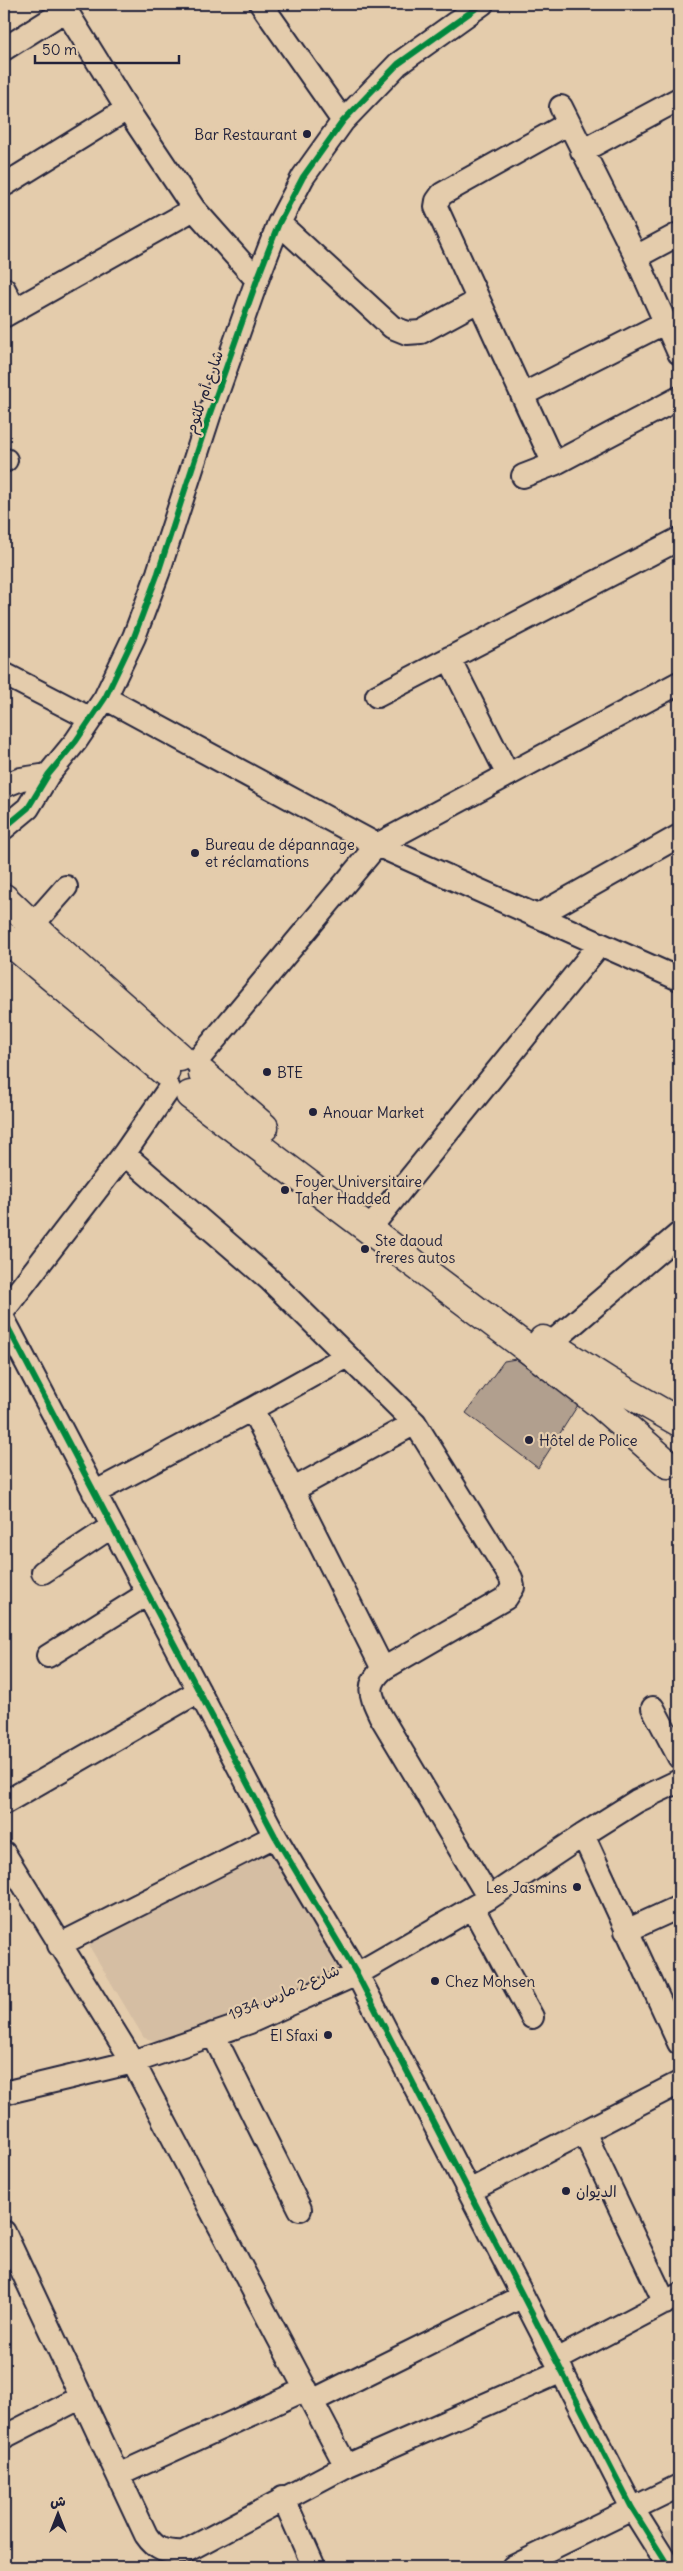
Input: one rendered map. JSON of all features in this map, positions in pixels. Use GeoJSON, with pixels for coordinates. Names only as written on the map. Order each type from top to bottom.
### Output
{"type":"FeatureCollection","features":[{"type":"Feature","properties":{"kind":"main road"},"geometry":{"type":"LineString","coordinates":[[4,898],[17,936],[184,1075],[246,1113],[375,1222],[543,1350],[673,1472]]}},
{"type":"Feature","properties":{"kind":"main road"},"geometry":{"type":"LineString","coordinates":[[543,1350],[679,1422]]}},
{"type":"Feature","properties":{"kind":"main road"},"geometry":{"type":"LineString","coordinates":[[673,1472],[670,1446],[679,1437]]}},
{"type":"Feature","properties":{"kind":"street"},"geometry":{"type":"LineString","coordinates":[[261,4],[343,121]]}},
{"type":"Feature","properties":{"kind":"street","name":"شارع أم كلثوم"},"geometry":{"type":"LineString","coordinates":[[4,828],[28,808],[48,775],[91,719],[104,698],[134,637],[158,573],[209,416],[257,280],[279,223],[303,177],[343,121],[398,64],[482,4]]}},
{"type":"Feature","properties":{"kind":"street"},"geometry":{"type":"LineString","coordinates":[[4,50],[64,7],[127,109],[194,209],[257,280]]}},
{"type":"Feature","properties":{"kind":"street"},"geometry":{"type":"LineString","coordinates":[[582,150],[679,99]]}},
{"type":"Feature","properties":{"kind":"street"},"geometry":{"type":"LineString","coordinates":[[6,184],[127,109]]}},
{"type":"Feature","properties":{"kind":"street"},"geometry":{"type":"LineString","coordinates":[[554,464],[436,207],[437,201],[442,194],[565,115],[636,257],[679,353]]}},
{"type":"Feature","properties":{"kind":"street"},"geometry":{"type":"LineString","coordinates":[[4,289],[10,313],[194,209]]}},
{"type":"Feature","properties":{"kind":"street"},"geometry":{"type":"LineString","coordinates":[[279,223],[392,327],[406,333],[421,332],[478,301]]}},
{"type":"Feature","properties":{"kind":"street"},"geometry":{"type":"LineString","coordinates":[[636,257],[679,234]]}},
{"type":"Feature","properties":{"kind":"street"},"geometry":{"type":"LineString","coordinates":[[522,395],[666,322]]}},
{"type":"Feature","properties":{"kind":"street"},"geometry":{"type":"LineString","coordinates":[[523,476],[554,464],[679,398]]}},
{"type":"Feature","properties":{"kind":"street"},"geometry":{"type":"LineString","coordinates":[[377,696],[679,539]]}},
{"type":"Feature","properties":{"kind":"street"},"geometry":{"type":"LineString","coordinates":[[449,658],[508,775]]}},
{"type":"Feature","properties":{"kind":"street"},"geometry":{"type":"LineString","coordinates":[[4,674],[91,719]]}},
{"type":"Feature","properties":{"kind":"street"},"geometry":{"type":"LineString","coordinates":[[4,1310],[184,1075],[377,845],[679,683]]}},
{"type":"Feature","properties":{"kind":"street"},"geometry":{"type":"LineString","coordinates":[[104,698],[377,845],[679,980]]}},
{"type":"Feature","properties":{"kind":"street"},"geometry":{"type":"LineString","coordinates":[[4,786],[21,779],[48,775]]}},
{"type":"Feature","properties":{"kind":"street"},"geometry":{"type":"LineString","coordinates":[[537,916],[679,836]]}},
{"type":"Feature","properties":{"kind":"street"},"geometry":{"type":"LineString","coordinates":[[17,936],[66,887]]}},
{"type":"Feature","properties":{"kind":"street"},"geometry":{"type":"LineString","coordinates":[[375,1222],[600,944]]}},
{"type":"Feature","properties":{"kind":"street"},"geometry":{"type":"LineString","coordinates":[[124,1154],[270,1280],[415,1423],[511,1578],[513,1587],[506,1598],[383,1670],[374,1678],[371,1685],[372,1698],[380,1716],[481,1903],[532,2018]]}},
{"type":"Feature","properties":{"kind":"street"},"geometry":{"type":"LineString","coordinates":[[543,1350],[679,1234]]}},
{"type":"Feature","properties":{"kind":"street"},"geometry":{"type":"LineString","coordinates":[[4,1320],[275,1836],[357,1974],[632,2508],[669,2567]]}},
{"type":"Feature","properties":{"kind":"street"},"geometry":{"type":"LineString","coordinates":[[94,1493],[347,1356]]}},
{"type":"Feature","properties":{"kind":"street"},"geometry":{"type":"LineString","coordinates":[[252,1409],[294,1489],[383,1670]]}},
{"type":"Feature","properties":{"kind":"street"},"geometry":{"type":"LineString","coordinates":[[294,1489],[415,1423]]}},
{"type":"Feature","properties":{"kind":"street"},"geometry":{"type":"LineString","coordinates":[[43,1572],[112,1527]]}},
{"type":"Feature","properties":{"kind":"street"},"geometry":{"type":"LineString","coordinates":[[48,1656],[147,1594]]}},
{"type":"Feature","properties":{"kind":"street"},"geometry":{"type":"LineString","coordinates":[[4,1803],[199,1691]]}},
{"type":"Feature","properties":{"kind":"street"},"geometry":{"type":"LineString","coordinates":[[653,1708],[679,1757]]}},
{"type":"Feature","properties":{"kind":"street","name":"شارع 2 مارس 1934"},"geometry":{"type":"LineString","coordinates":[[4,2093],[133,2062],[250,2022],[357,1974],[481,1903],[583,1835],[637,1802],[679,1781]]}},
{"type":"Feature","properties":{"kind":"street"},"geometry":{"type":"LineString","coordinates":[[583,1835],[679,2043]]}},
{"type":"Feature","properties":{"kind":"street"},"geometry":{"type":"LineString","coordinates":[[59,1945],[275,1836]]}},
{"type":"Feature","properties":{"kind":"street"},"geometry":{"type":"LineString","coordinates":[[4,1853],[59,1945],[133,2062],[346,2466]]}},
{"type":"Feature","properties":{"kind":"street"},"geometry":{"type":"LineString","coordinates":[[626,1931],[679,1907]]}},
{"type":"Feature","properties":{"kind":"street"},"geometry":{"type":"LineString","coordinates":[[213,2034],[300,2209]]}},
{"type":"Feature","properties":{"kind":"street"},"geometry":{"type":"LineString","coordinates":[[468,2191],[679,2083]]}},
{"type":"Feature","properties":{"kind":"street"},"geometry":{"type":"LineString","coordinates":[[4,2232],[118,2475],[154,2547],[169,2553],[184,2552],[283,2497],[559,2366],[672,2299],[584,2132]]}},
{"type":"Feature","properties":{"kind":"street"},"geometry":{"type":"LineString","coordinates":[[118,2475],[309,2395],[523,2296]]}},
{"type":"Feature","properties":{"kind":"street"},"geometry":{"type":"LineString","coordinates":[[4,2437],[82,2398]]}},
{"type":"Feature","properties":{"kind":"street"},"geometry":{"type":"LineString","coordinates":[[513,2567],[679,2486]]}},
{"type":"Feature","properties":{"kind":"street"},"geometry":{"type":"LineString","coordinates":[[283,2497],[314,2567]]}},
{"type":"Feature","properties":{"kind":"shaded area"},"geometry":{"type":"Polygon","coordinates":[[[286,1844],[358,1965],[165,2043],[144,2038],[88,1944],[286,1844]]]}},
{"type":"Feature","properties":{"kind":"shaded area"},"geometry":{"type":"Polygon","coordinates":[[[679,2525],[679,2558],[664,2532],[679,2525]]]}},
{"type":"Feature","properties":{"kind":"building","name":"Hôtel de Police"},"geometry":{"type":"Polygon","coordinates":[[[516,1359],[578,1405],[538,1468],[466,1413],[504,1361],[516,1359]]]}},
{"type":"Feature","properties":{"kind":"cycle path"},"geometry":{"type":"LineString","coordinates":[[4,828],[28,808],[48,775],[76,741],[105,698],[134,637],[158,573],[209,416],[257,280],[279,223],[303,177],[343,121],[398,64],[482,4]]}},
{"type":"Feature","properties":{"kind":"cycle path"},"geometry":{"type":"LineString","coordinates":[[4,1320],[275,1836],[357,1974],[632,2508],[669,2567]]}},
{"type":"Feature","properties":{"kind":"place","name":"Bar Restaurant"},"geometry":{"type":"Point","coordinates":[307,134]}},
{"type":"Feature","properties":{"kind":"place","name":"Bureau de dépannage et réclamations"},"geometry":{"type":"Point","coordinates":[195,853]}},
{"type":"Feature","properties":{"kind":"place","name":"BTE"},"geometry":{"type":"Point","coordinates":[267,1072]}},
{"type":"Feature","properties":{"kind":"place","name":"Anouar Market"},"geometry":{"type":"Point","coordinates":[313,1112]}},
{"type":"Feature","properties":{"kind":"place","name":"Foyer Universitaire Taher Hadded"},"geometry":{"type":"Point","coordinates":[285,1190]}},
{"type":"Feature","properties":{"kind":"place","name":"Ste daoud freres autos"},"geometry":{"type":"Point","coordinates":[365,1249]}},
{"type":"Feature","properties":{"kind":"place","name":"Hôtel de Police"},"geometry":{"type":"Point","coordinates":[529,1440]}},
{"type":"Feature","properties":{"kind":"place","name":"Les Jasmins"},"geometry":{"type":"Point","coordinates":[577,1887]}},
{"type":"Feature","properties":{"kind":"place","name":"Chez Mohsen"},"geometry":{"type":"Point","coordinates":[435,1981]}},
{"type":"Feature","properties":{"kind":"place","name":"El Sfaxi"},"geometry":{"type":"Point","coordinates":[328,2035]}},
{"type":"Feature","properties":{"kind":"place","name":"الديوان"},"geometry":{"type":"Point","coordinates":[566,2191]}}]}
